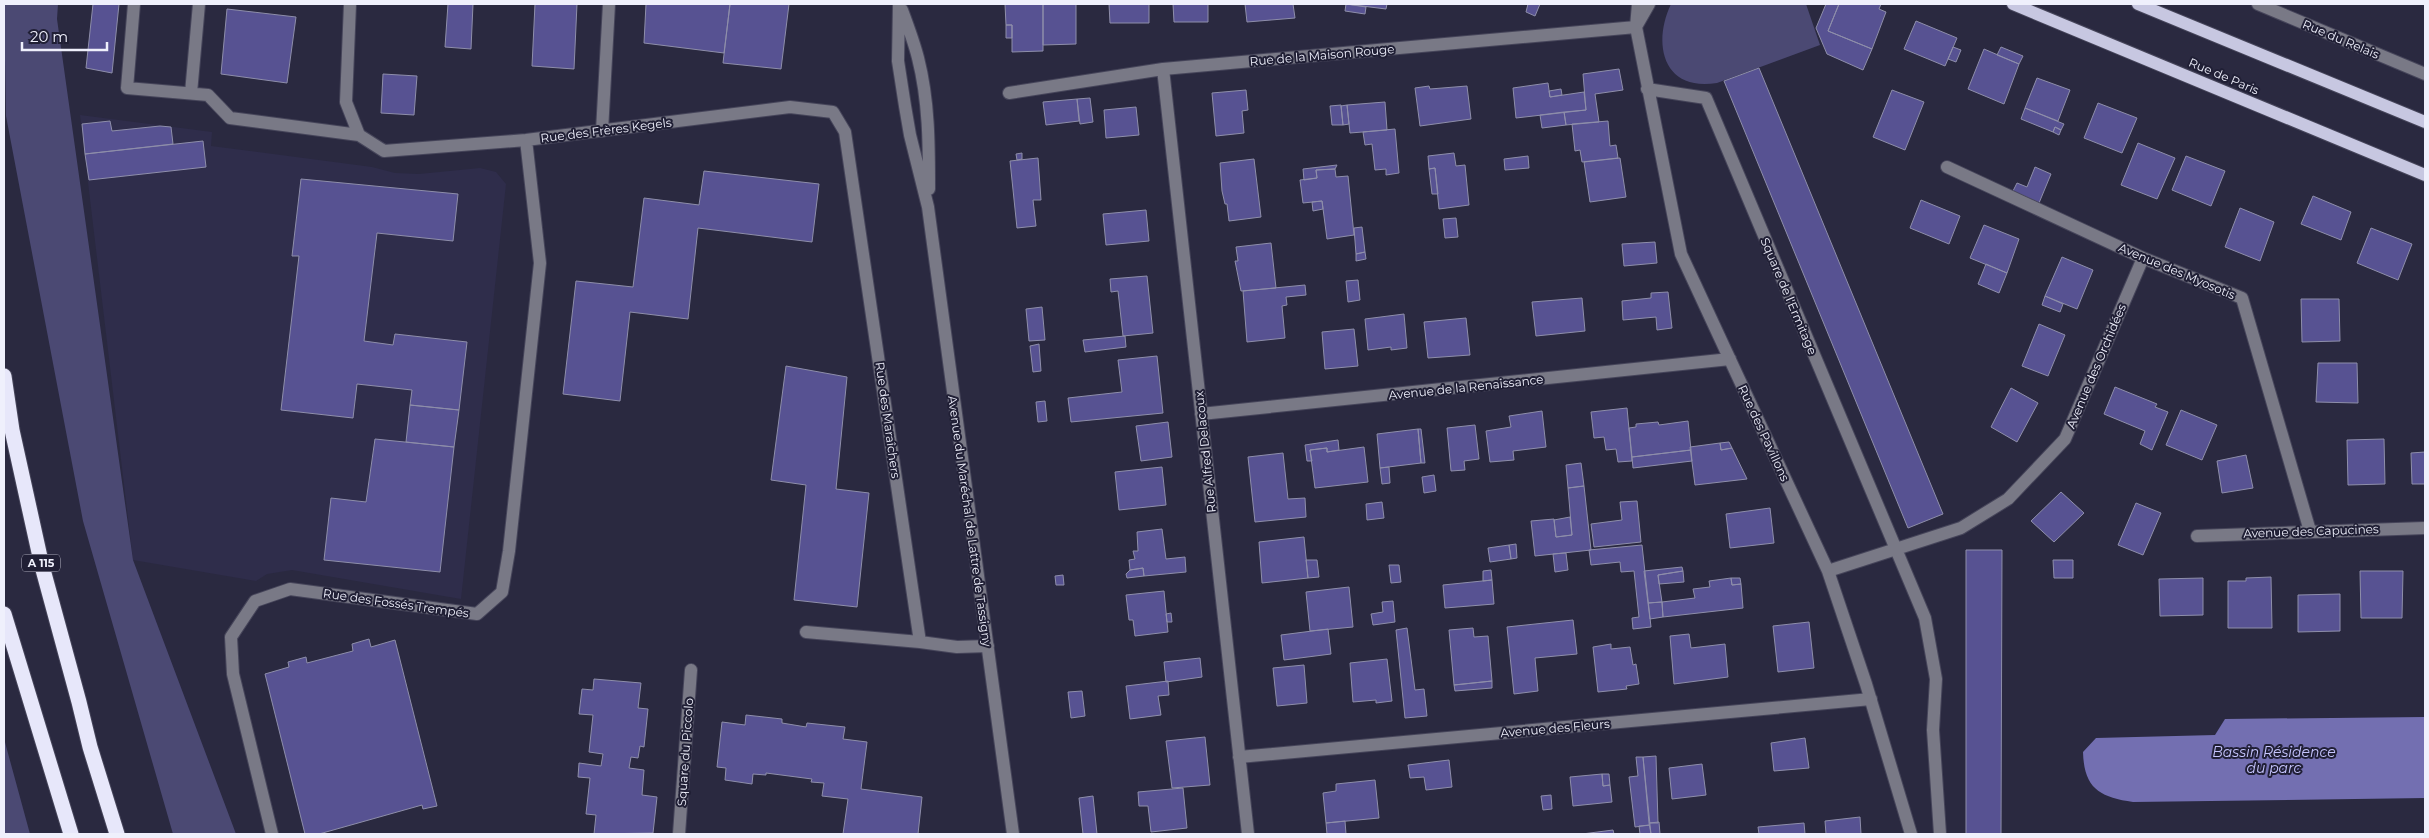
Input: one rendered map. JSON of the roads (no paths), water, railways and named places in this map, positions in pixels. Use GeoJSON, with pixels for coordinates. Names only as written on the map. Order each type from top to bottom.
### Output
{"type":"FeatureCollection","features":[{"type":"Feature","properties":{"kind":"highway","name":"A 115"},"geometry":{"type":"LineString","coordinates":[[4,376],[12,430],[42,566],[80,702],[90,747],[117,834]]}},
{"type":"Feature","properties":{"kind":"highway"},"geometry":{"type":"LineString","coordinates":[[4,614],[70,834]]}},
{"type":"Feature","properties":{"kind":"main road","name":"Rue de Paris"},"geometry":{"type":"LineString","coordinates":[[2013,4],[2422,172]]}},
{"type":"Feature","properties":{"kind":"main road"},"geometry":{"type":"LineString","coordinates":[[2138,4],[2425,122]]}},
{"type":"Feature","properties":{"kind":"street"},"geometry":{"type":"LineString","coordinates":[[134,4],[127,88],[208,95],[230,118],[359,135],[346,102],[350,4]]}},
{"type":"Feature","properties":{"kind":"street"},"geometry":{"type":"LineString","coordinates":[[191,94],[199,4]]}},
{"type":"Feature","properties":{"kind":"street"},"geometry":{"type":"LineString","coordinates":[[602,131],[609,4]]}},
{"type":"Feature","properties":{"kind":"street","name":"Avenue du Maréchal de Lattre de Tassigny"},"geometry":{"type":"LineString","coordinates":[[899,4],[918,58],[926,102],[929,132],[928,207]]}},
{"type":"Feature","properties":{"kind":"street","name":"Avenue du Maréchal de Lattre de Tassigny"},"geometry":{"type":"LineString","coordinates":[[899,4],[898,61],[910,135],[928,207],[1013,834]]}},
{"type":"Feature","properties":{"kind":"street","name":"Rue des Pavillons"},"geometry":{"type":"LineString","coordinates":[[1638,4],[1636,27],[1681,254],[1828,571],[1871,699],[1911,834]]}},
{"type":"Feature","properties":{"kind":"street"},"geometry":{"type":"LineString","coordinates":[[1636,27],[1649,4]]}},
{"type":"Feature","properties":{"kind":"street","name":"Rue du Relais"},"geometry":{"type":"LineString","coordinates":[[2258,4],[2425,71]]}},
{"type":"Feature","properties":{"kind":"street","name":"Rue de la Maison Rouge"},"geometry":{"type":"LineString","coordinates":[[1009,93],[1163,70],[1636,27]]}},
{"type":"Feature","properties":{"kind":"street","name":"Rue Alfred Delacoux"},"geometry":{"type":"LineString","coordinates":[[1163,70],[1248,834]]}},
{"type":"Feature","properties":{"kind":"street","name":"Square de l'Ermitage"},"geometry":{"type":"LineString","coordinates":[[1647,89],[1706,98],[1894,550]]}},
{"type":"Feature","properties":{"kind":"street","name":"Rue des Frères Kegels"},"geometry":{"type":"LineString","coordinates":[[359,135],[384,151],[526,140],[790,107],[833,112],[845,132]]}},
{"type":"Feature","properties":{"kind":"street","name":"Rue des Maraîchers"},"geometry":{"type":"LineString","coordinates":[[845,132],[920,642]]}},
{"type":"Feature","properties":{"kind":"street","name":"Rue des Fossés Trempés"},"geometry":{"type":"LineString","coordinates":[[272,834],[233,674],[231,637],[255,601],[290,589],[477,614],[502,592],[509,551],[540,263],[526,140]]}},
{"type":"Feature","properties":{"kind":"street","name":"Avenue des Myosotis"},"geometry":{"type":"LineString","coordinates":[[1947,167],[2143,258],[2242,298],[2310,531]]}},
{"type":"Feature","properties":{"kind":"street","name":"Avenue des Orchidées"},"geometry":{"type":"LineString","coordinates":[[1828,571],[1961,528],[2006,501],[2065,439],[2143,258]]}},
{"type":"Feature","properties":{"kind":"street","name":"Avenue de la Renaissance"},"geometry":{"type":"LineString","coordinates":[[1201,414],[1730,359]]}},
{"type":"Feature","properties":{"kind":"street","name":"Avenue des Capucines"},"geometry":{"type":"LineString","coordinates":[[2197,536],[2425,528]]}},
{"type":"Feature","properties":{"kind":"street"},"geometry":{"type":"LineString","coordinates":[[1894,550],[1925,618],[1936,679],[1933,730],[1940,834]]}},
{"type":"Feature","properties":{"kind":"street"},"geometry":{"type":"LineString","coordinates":[[806,632],[957,647],[988,646]]}},
{"type":"Feature","properties":{"kind":"street","name":"Square du Piccolo"},"geometry":{"type":"LineString","coordinates":[[679,834],[691,670]]}},
{"type":"Feature","properties":{"kind":"street","name":"Avenue des Fleurs"},"geometry":{"type":"LineString","coordinates":[[1240,757],[1871,699]]}},
{"type":"Feature","properties":{"kind":"water","name":"Bassin Résidence du parc"},"geometry":{"type":"Polygon","coordinates":[[[2425,717],[2425,798],[2133,802],[2111,797],[2096,789],[2086,774],[2084,764],[2083,752],[2096,738],[2215,735],[2225,719],[2425,717]]]}}]}
